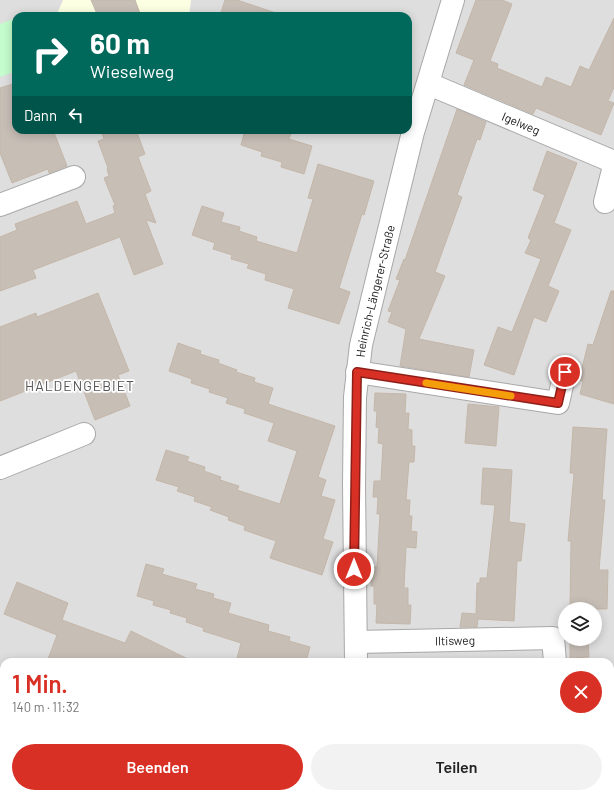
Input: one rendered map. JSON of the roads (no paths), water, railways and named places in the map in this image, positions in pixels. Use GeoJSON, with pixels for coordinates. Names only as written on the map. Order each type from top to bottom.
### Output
{"type":"FeatureCollection","features":[{"type":"Feature","properties":{"kind":"street","name":"Heinrich-Längerer-Straße"},"geometry":{"type":"LineString","coordinates":[[356,652],[354,597],[354,484],[357,372],[361,345],[413,132],[429,84],[453,0]]}},
{"type":"Feature","properties":{"kind":"street","name":"Igelweg"},"geometry":{"type":"LineString","coordinates":[[429,84],[614,162]]}},
{"type":"Feature","properties":{"kind":"street"},"geometry":{"type":"LineString","coordinates":[[605,202],[614,166]]}},
{"type":"Feature","properties":{"kind":"street"},"geometry":{"type":"LineString","coordinates":[[0,205],[74,177]]}},
{"type":"Feature","properties":{"kind":"street"},"geometry":{"type":"LineString","coordinates":[[357,372],[558,403],[565,372]]}},
{"type":"Feature","properties":{"kind":"street"},"geometry":{"type":"LineString","coordinates":[[0,468],[84,434]]}},
{"type":"Feature","properties":{"kind":"street","name":"Iltisweg"},"geometry":{"type":"LineString","coordinates":[[356,652],[553,638],[556,658]]}},
{"type":"Feature","properties":{"kind":"district","name":"HALDENGEBIET"},"geometry":{"type":"Point","coordinates":[80,385]}}]}
